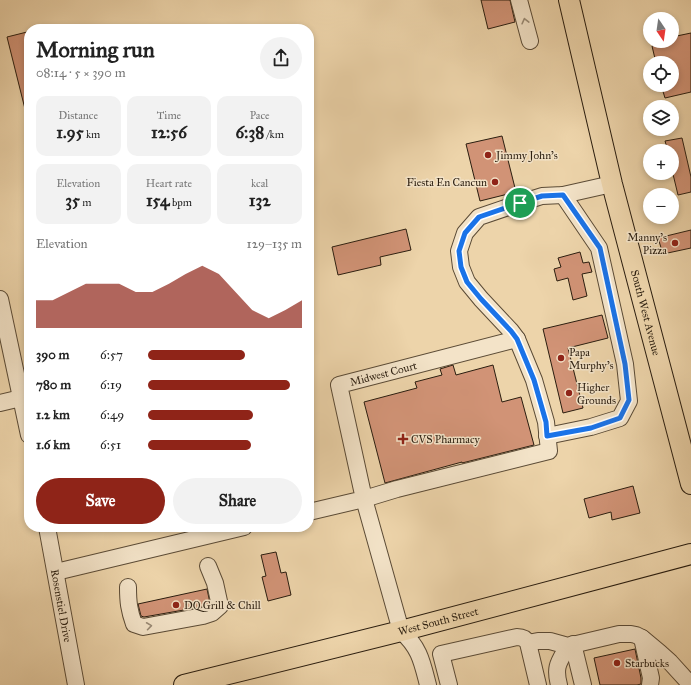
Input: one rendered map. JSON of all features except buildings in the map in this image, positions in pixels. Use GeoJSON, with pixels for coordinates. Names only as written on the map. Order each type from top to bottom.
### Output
{"type":"FeatureCollection","features":[{"type":"Feature","properties":{"kind":"main road","name":"South West Avenue"},"geometry":{"type":"LineString","coordinates":[[569,0],[612,184],[691,484]]}},
{"type":"Feature","properties":{"kind":"main road","name":"West South Street"},"geometry":{"type":"LineString","coordinates":[[184,685],[401,631],[691,554]]}},
{"type":"Feature","properties":{"kind":"street"},"geometry":{"type":"LineString","coordinates":[[519,0],[530,41]]}},
{"type":"Feature","properties":{"kind":"street"},"geometry":{"type":"LineString","coordinates":[[314,511],[550,451],[546,422],[534,380],[517,339],[467,282],[461,267],[459,251],[465,233],[479,217],[542,196],[563,195],[612,184]]}},
{"type":"Feature","properties":{"kind":"street"},"geometry":{"type":"LineString","coordinates":[[547,436],[591,428],[620,418],[629,400],[625,364],[600,248],[563,195]]}},
{"type":"Feature","properties":{"kind":"street"},"geometry":{"type":"LineString","coordinates":[[0,299],[24,412]]}},
{"type":"Feature","properties":{"kind":"street","name":"Midwest Court"},"geometry":{"type":"LineString","coordinates":[[401,631],[364,499],[339,385],[517,339]]}},
{"type":"Feature","properties":{"kind":"street"},"geometry":{"type":"LineString","coordinates":[[0,403],[21,398]]}},
{"type":"Feature","properties":{"kind":"street","name":"Rosenstiel Drive"},"geometry":{"type":"LineString","coordinates":[[48,532],[76,685]]}},
{"type":"Feature","properties":{"kind":"street"},"geometry":{"type":"LineString","coordinates":[[56,572],[223,532]]}},
{"type":"Feature","properties":{"kind":"street"},"geometry":{"type":"LineString","coordinates":[[128,587],[128,604],[130,614],[134,624],[139,626],[142,627],[203,616],[212,613],[220,606],[215,583],[208,566]]}},
{"type":"Feature","properties":{"kind":"street"},"geometry":{"type":"LineString","coordinates":[[401,631],[410,639],[416,648],[422,661],[428,685]]}},
{"type":"Feature","properties":{"kind":"street"},"geometry":{"type":"LineString","coordinates":[[528,643],[550,641],[571,645],[618,634],[636,635],[642,638],[670,662],[691,685]]}},
{"type":"Feature","properties":{"kind":"street"},"geometry":{"type":"LineString","coordinates":[[449,685],[441,654],[515,637],[520,637],[527,640],[538,685]]}},
{"type":"Feature","properties":{"kind":"street"},"geometry":{"type":"LineString","coordinates":[[642,638],[651,678],[650,685]]}},
{"type":"Feature","properties":{"kind":"street"},"geometry":{"type":"LineString","coordinates":[[559,685],[556,674],[557,668],[571,645]]}},
{"type":"Feature","properties":{"kind":"street"},"geometry":{"type":"LineString","coordinates":[[571,645],[583,685]]}},
{"type":"Feature","properties":{"kind":"place","name":"Jimmy John's"},"geometry":{"type":"Point","coordinates":[488,155]}},
{"type":"Feature","properties":{"kind":"place","name":"Fiesta En Cancun"},"geometry":{"type":"Point","coordinates":[495,182]}},
{"type":"Feature","properties":{"kind":"place","name":"Manny's Pizza"},"geometry":{"type":"Point","coordinates":[675,243]}},
{"type":"Feature","properties":{"kind":"place","name":"Papa Murphy's"},"geometry":{"type":"Point","coordinates":[561,358]}},
{"type":"Feature","properties":{"kind":"place","name":"Higher Grounds"},"geometry":{"type":"Point","coordinates":[569,393]}},
{"type":"Feature","properties":{"kind":"place","name":"CVS Pharmacy"},"geometry":{"type":"Point","coordinates":[403,439]}},
{"type":"Feature","properties":{"kind":"place","name":"DQ Grill & Chill"},"geometry":{"type":"Point","coordinates":[176,605]}},
{"type":"Feature","properties":{"kind":"place","name":"Starbucks"},"geometry":{"type":"Point","coordinates":[617,663]}},
{"type":"Feature","properties":{"kind":"route"},"geometry":{"type":"LineString","coordinates":[[563,195],[600,248],[625,364],[629,400],[620,418],[591,428],[547,436],[546,422],[534,380],[517,339],[467,282],[461,267],[459,251],[465,233],[479,217],[520,203],[542,196],[563,195]]}}]}
